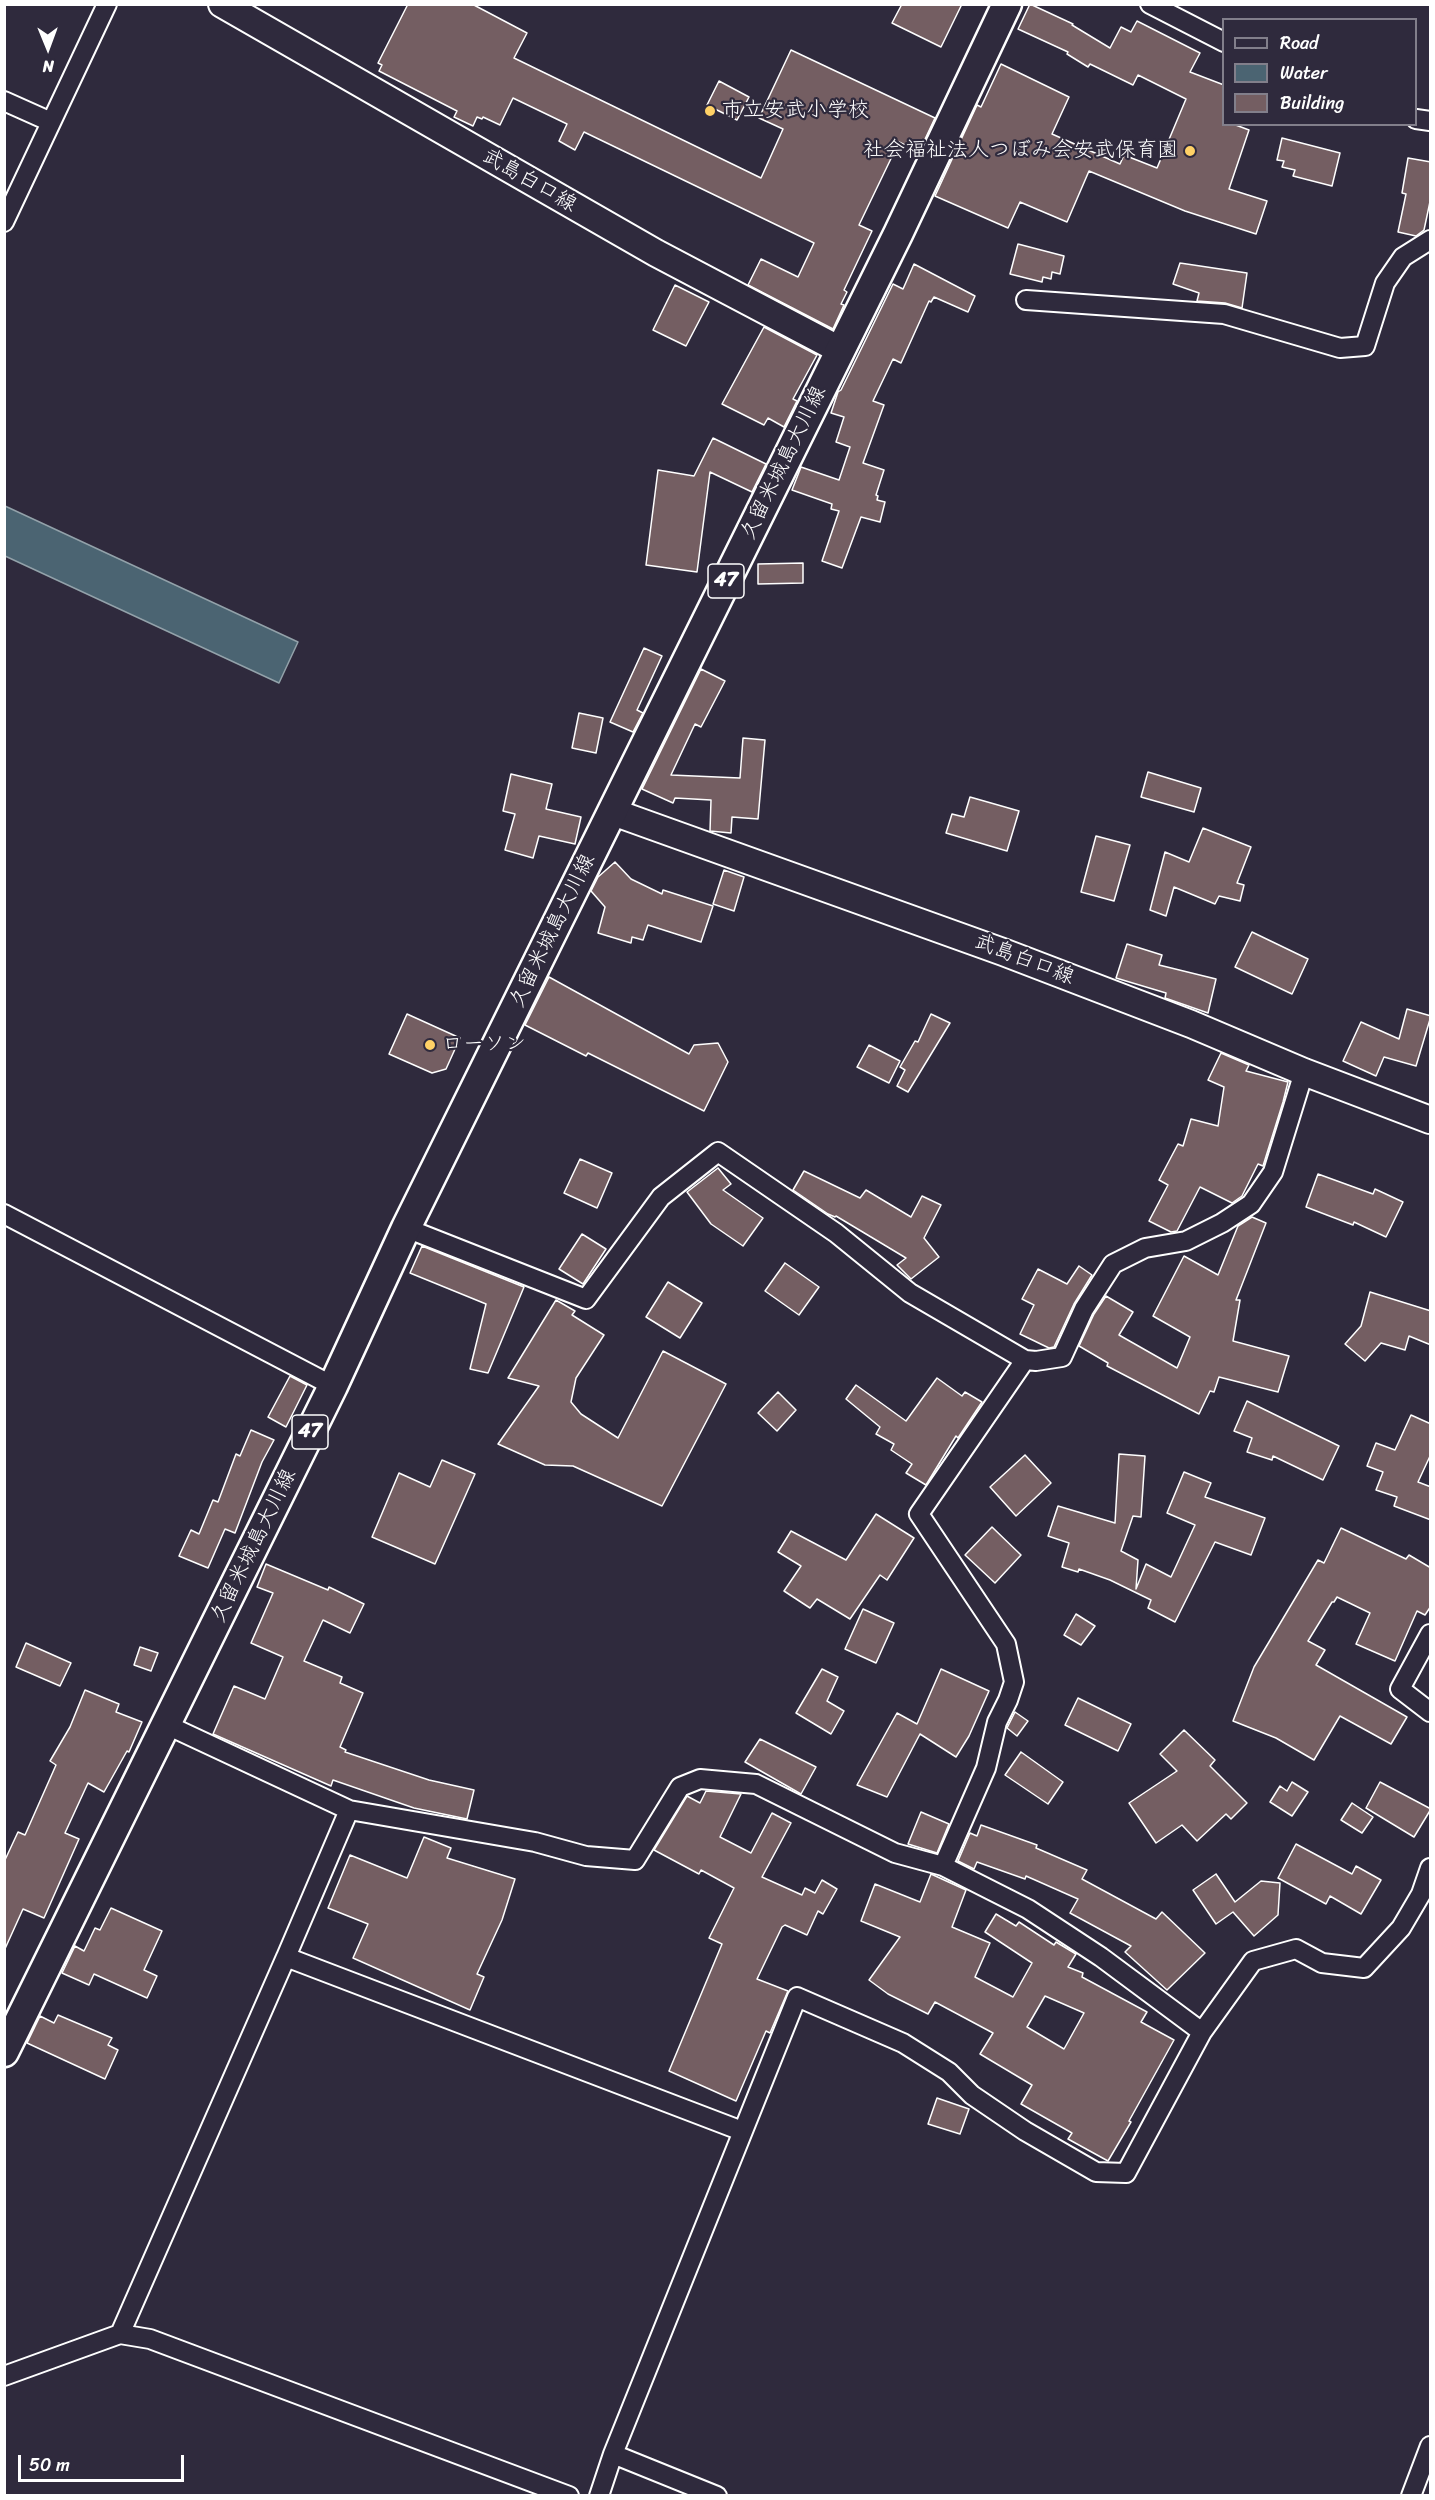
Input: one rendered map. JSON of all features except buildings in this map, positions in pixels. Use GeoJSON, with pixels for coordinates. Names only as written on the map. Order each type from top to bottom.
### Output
{"type":"FeatureCollection","features":[{"type":"Feature","properties":{"kind":"main road","name":"武島白口線"},"geometry":{"type":"LineString","coordinates":[[222,4],[656,253],[840,350]]}},
{"type":"Feature","properties":{"kind":"main road","name":"久留米城島大川線"},"geometry":{"type":"LineString","coordinates":[[4,2052],[333,1386],[406,1228],[898,234],[1007,4]]}},
{"type":"Feature","properties":{"kind":"main road","name":"武島白口線"},"geometry":{"type":"LineString","coordinates":[[613,812],[1003,952],[1431,1120]]}},
{"type":"Feature","properties":{"kind":"street"},"geometry":{"type":"LineString","coordinates":[[4,222],[107,4]]}},
{"type":"Feature","properties":{"kind":"street"},"geometry":{"type":"LineString","coordinates":[[1150,4],[1222,41]]}},
{"type":"Feature","properties":{"kind":"street"},"geometry":{"type":"LineString","coordinates":[[4,101],[51,122]]}},
{"type":"Feature","properties":{"kind":"street"},"geometry":{"type":"LineString","coordinates":[[1026,300],[1224,314],[1340,348],[1365,346],[1384,283],[1403,256],[1431,240]]}},
{"type":"Feature","properties":{"kind":"street"},"geometry":{"type":"LineString","coordinates":[[406,1228],[586,1299],[662,1197],[718,1152],[836,1233],[910,1293],[1025,1360],[1036,1361],[1062,1357],[1084,1309],[1113,1264],[1145,1248],[1186,1241],[1222,1223],[1251,1204],[1273,1172],[1304,1072]]}},
{"type":"Feature","properties":{"kind":"street"},"geometry":{"type":"LineString","coordinates":[[4,1214],[333,1386]]}},
{"type":"Feature","properties":{"kind":"street"},"geometry":{"type":"LineString","coordinates":[[943,1866],[986,1768],[997,1722],[1014,1682],[1006,1644],[919,1514],[1025,1360]]}},
{"type":"Feature","properties":{"kind":"street"},"geometry":{"type":"LineString","coordinates":[[1431,1634],[1400,1689],[1431,1712]]}},
{"type":"Feature","properties":{"kind":"street"},"geometry":{"type":"LineString","coordinates":[[167,1725],[349,1810],[535,1842],[586,1856],[635,1860],[680,1787],[700,1779],[756,1784],[895,1853],[943,1866],[1028,1909],[1101,1957],[1202,2032]]}},
{"type":"Feature","properties":{"kind":"street"},"geometry":{"type":"LineString","coordinates":[[120,2334],[349,1810]]}},
{"type":"Feature","properties":{"kind":"street"},"geometry":{"type":"LineString","coordinates":[[600,2496],[613,2454],[797,1997],[903,2043],[949,2073],[972,2095],[1016,2125],[1096,2172],[1126,2173],[1202,2032],[1253,1961],[1296,1949],[1322,1963],[1364,1968],[1401,1928],[1421,1894],[1431,1868]]}},
{"type":"Feature","properties":{"kind":"street"},"geometry":{"type":"LineString","coordinates":[[286,1957],[742,2130]]}},
{"type":"Feature","properties":{"kind":"street"},"geometry":{"type":"LineString","coordinates":[[4,2376],[120,2334],[150,2339],[569,2496]]}},
{"type":"Feature","properties":{"kind":"street"},"geometry":{"type":"LineString","coordinates":[[1411,2496],[1431,2445]]}},
{"type":"Feature","properties":{"kind":"street"},"geometry":{"type":"LineString","coordinates":[[613,2454],[717,2496]]}},
{"type":"Feature","properties":{"kind":"water"},"geometry":{"type":"Polygon","coordinates":[[[5,506],[298,642],[279,683],[5,556],[5,506]]]}},
{"type":"Feature","properties":{"kind":"place","name":"市立安武小学校"},"geometry":{"type":"Point","coordinates":[710,111]}},
{"type":"Feature","properties":{"kind":"place","name":"社会福祉法人つぼみ会安武保育園"},"geometry":{"type":"Point","coordinates":[1190,151]}},
{"type":"Feature","properties":{"kind":"place","name":"ローソン"},"geometry":{"type":"Point","coordinates":[430,1045]}}]}
